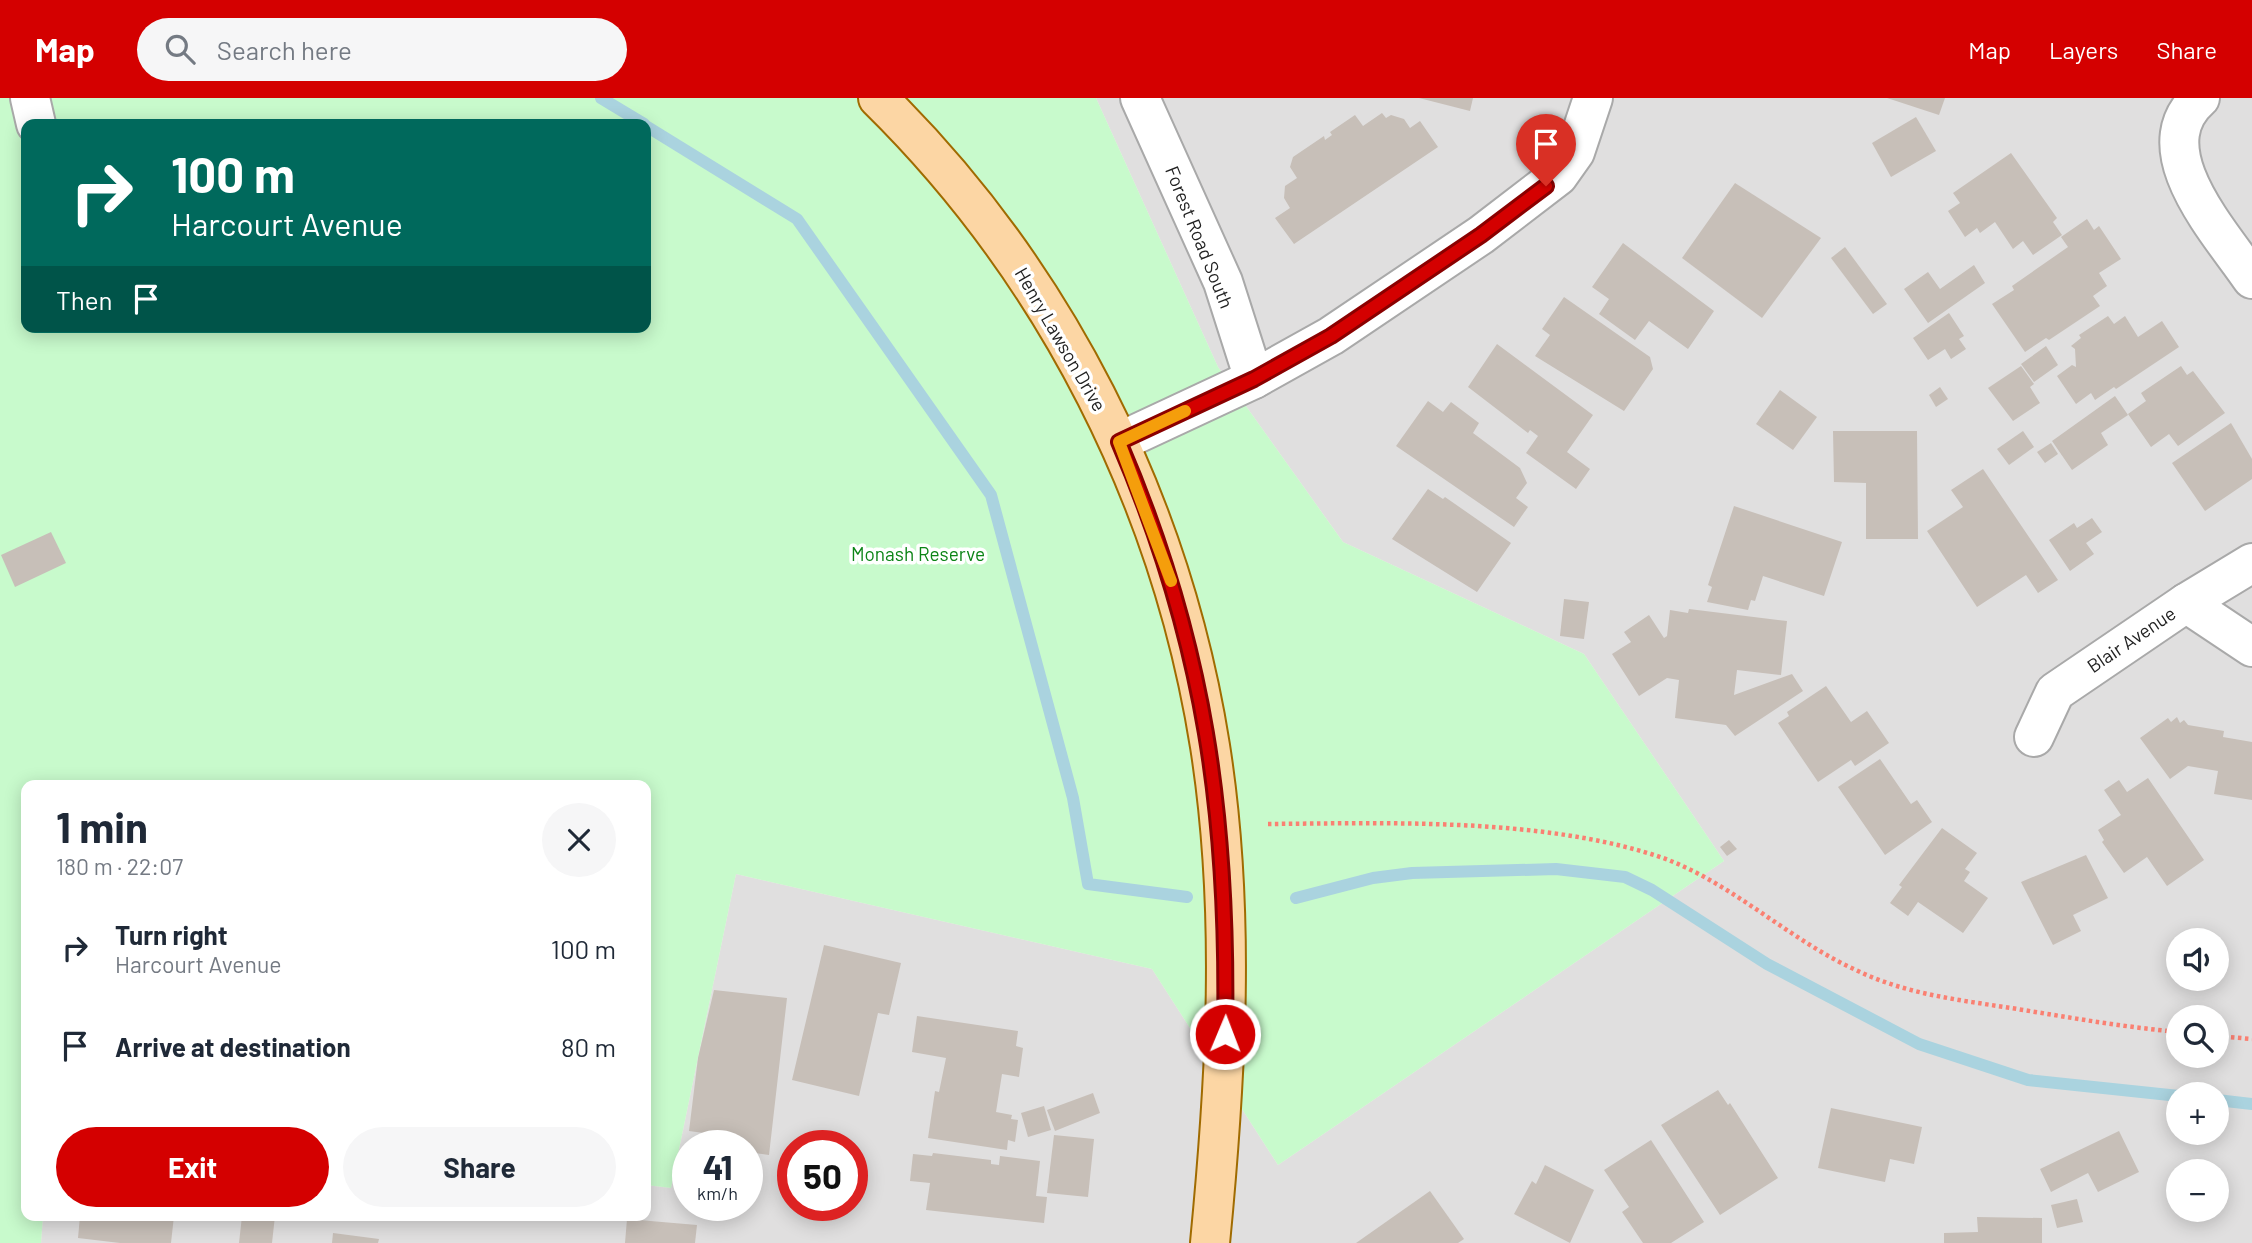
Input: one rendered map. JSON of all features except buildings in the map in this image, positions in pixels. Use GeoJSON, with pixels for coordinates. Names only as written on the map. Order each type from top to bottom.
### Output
{"type":"FeatureCollection","features":[{"type":"Feature","properties":{"kind":"main road","name":"Henry Lawson Drive"},"geometry":{"type":"LineString","coordinates":[[878,98],[927,149],[1019,266],[1073,352],[1119,442],[1153,528],[1189,643],[1216,791],[1226,938],[1222,1107],[1210,1243]]}},
{"type":"Feature","properties":{"kind":"street"},"geometry":{"type":"LineString","coordinates":[[30,98],[35,119]]}},
{"type":"Feature","properties":{"kind":"street","name":"Forest Road South"},"geometry":{"type":"LineString","coordinates":[[1140,98],[1223,282],[1254,379]]}},
{"type":"Feature","properties":{"kind":"street"},"geometry":{"type":"LineString","coordinates":[[1119,442],[1254,379],[1376,308],[1534,196],[1558,176],[1575,152],[1593,98]]}},
{"type":"Feature","properties":{"kind":"street"},"geometry":{"type":"LineString","coordinates":[[2200,98],[2190,107],[2180,127],[2178,150],[2185,175],[2199,201],[2252,279]]}},
{"type":"Feature","properties":{"kind":"street","name":"Blair Avenue"},"geometry":{"type":"LineString","coordinates":[[2034,737],[2055,692],[2186,603],[2252,563]]}},
{"type":"Feature","properties":{"kind":"street"},"geometry":{"type":"LineString","coordinates":[[2186,603],[2252,647]]}},
{"type":"Feature","properties":{"kind":"path"},"geometry":{"type":"LineString","coordinates":[[1268,824],[1402,822],[1555,834],[1652,854],[1710,880],[1787,933],[1858,971],[1916,993],[2166,1031]]}},
{"type":"Feature","properties":{"kind":"path"},"geometry":{"type":"LineString","coordinates":[[2229,1037],[2252,1039]]}},
{"type":"Feature","properties":{"kind":"shaded area"},"geometry":{"type":"Polygon","coordinates":[[[1096,98],[2252,98],[2252,1243],[41,1243],[43,1221],[651,1221],[651,1186],[671,1188],[672,1183],[672,1221],[763,1221],[763,1130],[683,1130],[736,874],[1152,969],[1278,1165],[1724,861],[1584,654],[1343,542],[1218,367],[1096,98]]]}},
{"type":"Feature","properties":{"kind":"green space","name":"Monash Reserve"},"geometry":{"type":"Polygon","coordinates":[[[0,98],[1096,98],[1218,367],[1343,542],[1584,654],[1724,861],[1278,1165],[1152,969],[736,874],[683,1130],[672,1130],[671,1188],[651,1186],[651,780],[21,780],[21,1221],[43,1221],[41,1243],[0,1243],[0,98]]]}},
{"type":"Feature","properties":{"kind":"waterway"},"geometry":{"type":"LineString","coordinates":[[601,98],[636,119]]}},
{"type":"Feature","properties":{"kind":"waterway"},"geometry":{"type":"LineString","coordinates":[[651,129],[797,219],[991,495],[1073,798],[1088,884],[1187,897]]}},
{"type":"Feature","properties":{"kind":"waterway"},"geometry":{"type":"LineString","coordinates":[[1296,898],[1373,878],[1412,873],[1556,869],[1625,877],[1652,890],[1767,964],[1919,1044],[2028,1080],[2166,1095]]}},
{"type":"Feature","properties":{"kind":"waterway"},"geometry":{"type":"LineString","coordinates":[[2229,1101],[2252,1104]]}},
{"type":"Feature","properties":{"kind":"slow traffic"},"geometry":{"type":"LineString","coordinates":[[1171,581],[1136,481],[1119,442],[1185,411]]}},
{"type":"Feature","properties":{"kind":"route"},"geometry":{"type":"LineString","coordinates":[[1225,1034],[1225,913],[1221,837],[1210,747],[1200,692],[1177,598],[1136,481],[1119,442],[1254,379],[1331,336],[1481,235],[1546,186]]}}]}
